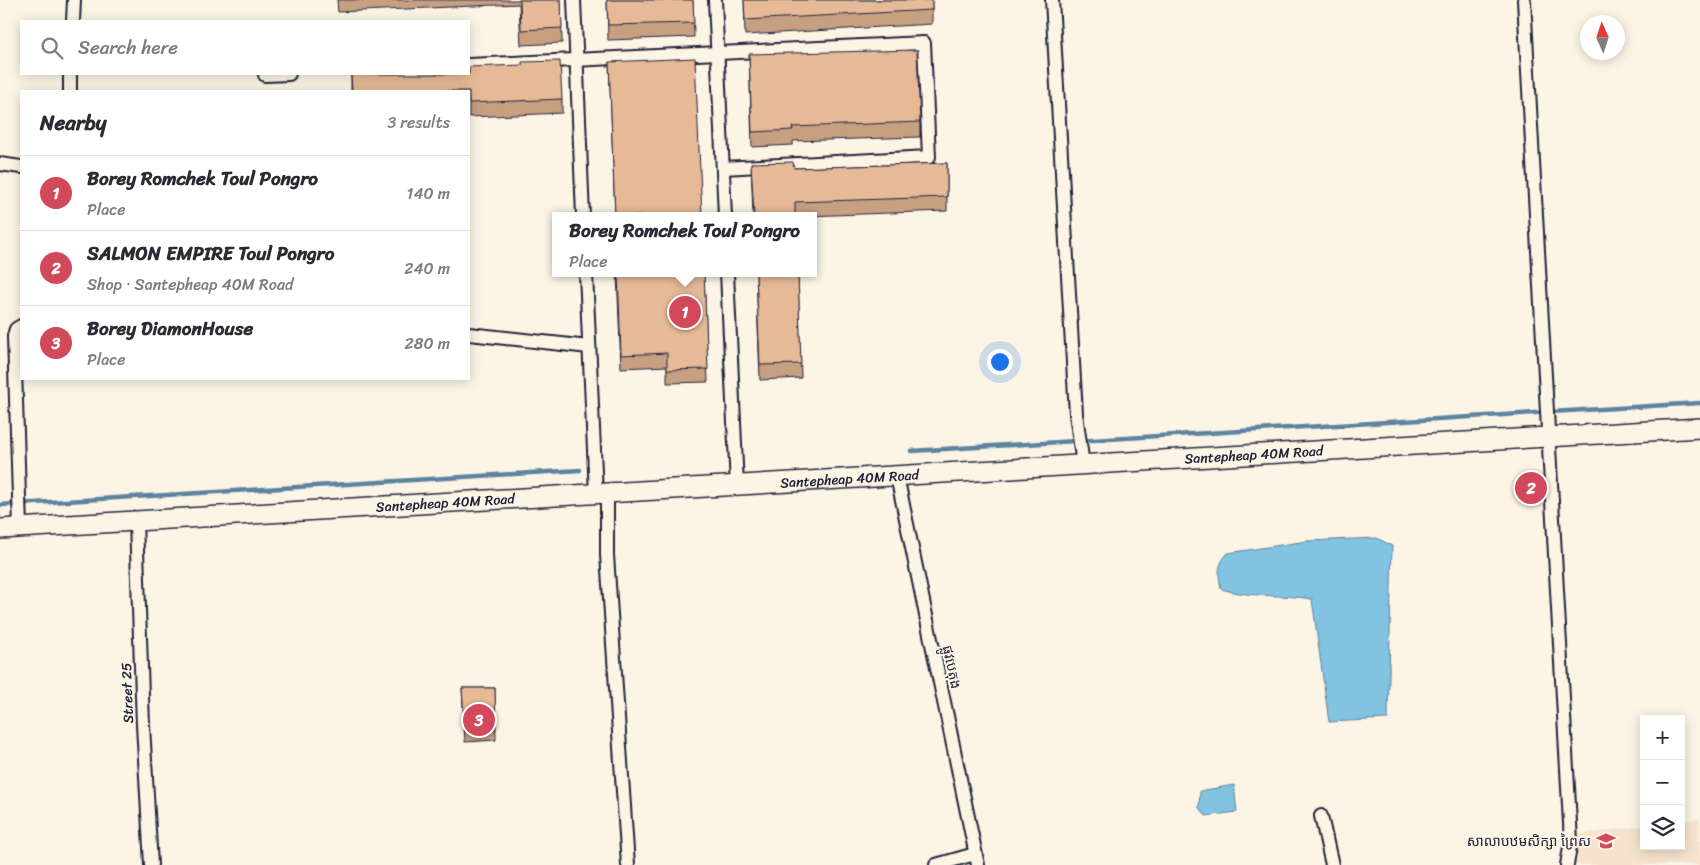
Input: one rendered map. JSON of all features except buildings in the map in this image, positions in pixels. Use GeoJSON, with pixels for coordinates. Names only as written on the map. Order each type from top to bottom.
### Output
{"type":"FeatureCollection","features":[{"type":"Feature","properties":{"kind":"main road","name":"Santepheap 40M Road"},"geometry":{"type":"LineString","coordinates":[[0,529],[20,521],[136,521],[737,486],[897,476],[1081,458],[1549,429],[1700,428]]}},
{"type":"Feature","properties":{"kind":"street"},"geometry":{"type":"LineString","coordinates":[[73,20],[74,0]]}},
{"type":"Feature","properties":{"kind":"street"},"geometry":{"type":"LineString","coordinates":[[574,0],[584,212]]}},
{"type":"Feature","properties":{"kind":"street"},"geometry":{"type":"LineString","coordinates":[[715,0],[725,212]]}},
{"type":"Feature","properties":{"kind":"street"},"geometry":{"type":"LineString","coordinates":[[1052,0],[1076,414],[1081,458]]}},
{"type":"Feature","properties":{"kind":"street"},"geometry":{"type":"LineString","coordinates":[[1524,0],[1571,841],[1567,865]]}},
{"type":"Feature","properties":{"kind":"street"},"geometry":{"type":"LineString","coordinates":[[470,65],[924,43],[929,157],[722,168]]}},
{"type":"Feature","properties":{"kind":"street"},"geometry":{"type":"LineString","coordinates":[[70,75],[70,90]]}},
{"type":"Feature","properties":{"kind":"street"},"geometry":{"type":"LineString","coordinates":[[0,164],[20,167]]}},
{"type":"Feature","properties":{"kind":"street"},"geometry":{"type":"LineString","coordinates":[[586,277],[589,347],[607,555],[628,865]]}},
{"type":"Feature","properties":{"kind":"street"},"geometry":{"type":"LineString","coordinates":[[727,277],[737,486]]}},
{"type":"Feature","properties":{"kind":"street"},"geometry":{"type":"LineString","coordinates":[[20,327],[16,330],[14,336],[20,521]]}},
{"type":"Feature","properties":{"kind":"street"},"geometry":{"type":"LineString","coordinates":[[470,334],[589,347]]}},
{"type":"Feature","properties":{"kind":"street","name":"ផ្លូវបេតុង"},"geometry":{"type":"LineString","coordinates":[[897,476],[977,859]]}},
{"type":"Feature","properties":{"kind":"street","name":"Street 25"},"geometry":{"type":"LineString","coordinates":[[136,521],[143,725],[151,865]]}},
{"type":"Feature","properties":{"kind":"street"},"geometry":{"type":"LineString","coordinates":[[1321,816],[1332,865]]}},
{"type":"Feature","properties":{"kind":"street"},"geometry":{"type":"LineString","coordinates":[[936,865],[977,859]]}},
{"type":"Feature","properties":{"kind":"shaded area","name":"សាលាបឋមសិក្សា ព្រៃស"},"geometry":{"type":"Polygon","coordinates":[[[1700,819],[1700,865],[1571,865],[1567,836],[1640,827],[1640,850],[1685,850],[1685,821],[1700,819]]]}},
{"type":"Feature","properties":{"kind":"water"},"geometry":{"type":"Polygon","coordinates":[[[1377,538],[1392,546],[1388,719],[1329,722],[1312,599],[1244,594],[1221,589],[1220,565],[1228,553],[1307,541],[1377,538]]]}},
{"type":"Feature","properties":{"kind":"water"},"geometry":{"type":"Polygon","coordinates":[[[1234,785],[1237,812],[1206,816],[1199,808],[1200,791],[1234,785]]]}},
{"type":"Feature","properties":{"kind":"waterway"},"geometry":{"type":"LineString","coordinates":[[911,451],[1700,403]]}},
{"type":"Feature","properties":{"kind":"waterway"},"geometry":{"type":"LineString","coordinates":[[0,505],[580,470]]}},
{"type":"Feature","properties":{"kind":"place","name":"Borey Romchek Toul Pongro"},"geometry":{"type":"Point","coordinates":[685,312]}},
{"type":"Feature","properties":{"kind":"place","name":"SALMON EMPIRE Toul Pongro"},"geometry":{"type":"Point","coordinates":[1531,488]}},
{"type":"Feature","properties":{"kind":"place","name":"Borey DiamonHouse"},"geometry":{"type":"Point","coordinates":[479,720]}},
{"type":"Feature","properties":{"kind":"place","name":"សាលាបឋមសិក្សា ព្រៃស"},"geometry":{"type":"Point","coordinates":[1606,841]}}]}
